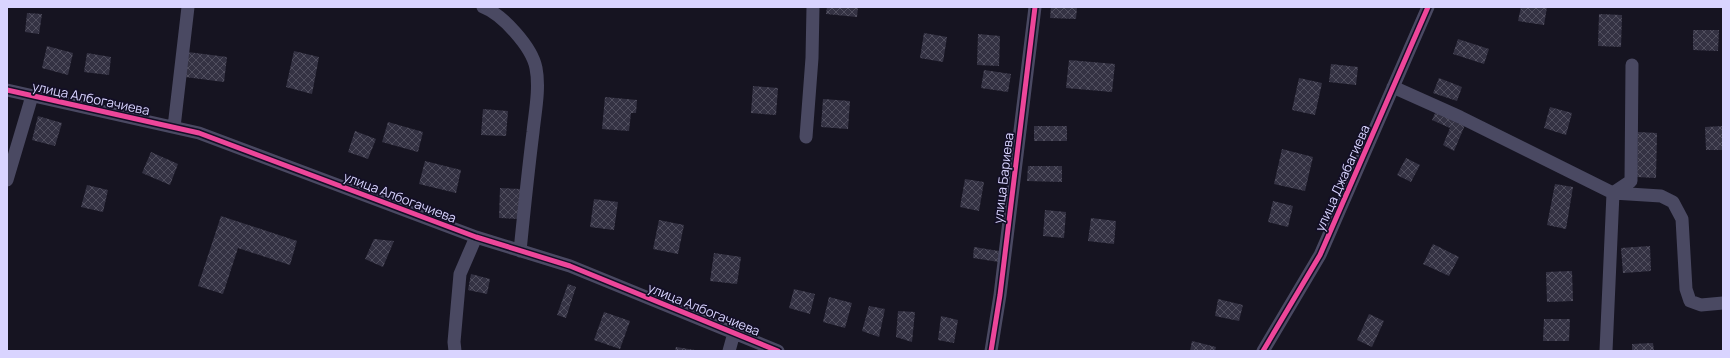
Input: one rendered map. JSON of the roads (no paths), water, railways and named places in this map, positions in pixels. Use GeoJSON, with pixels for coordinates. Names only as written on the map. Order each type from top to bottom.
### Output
{"type":"FeatureCollection","features":[{"type":"Feature","properties":{"kind":"street"},"geometry":{"type":"LineString","coordinates":[[174,127],[188,7]]}},
{"type":"Feature","properties":{"kind":"street"},"geometry":{"type":"LineString","coordinates":[[483,7],[498,17],[520,39],[528,49],[536,68],[535,106],[520,251]]}},
{"type":"Feature","properties":{"kind":"street"},"geometry":{"type":"LineString","coordinates":[[806,137],[812,58],[812,7]]}},
{"type":"Feature","properties":{"kind":"street","name":"улица Бариева"},"geometry":{"type":"LineString","coordinates":[[991,351],[1000,295],[1035,7]]}},
{"type":"Feature","properties":{"kind":"street","name":"улица Джабагиева"},"geometry":{"type":"LineString","coordinates":[[1263,351],[1320,255],[1428,7]]}},
{"type":"Feature","properties":{"kind":"street"},"geometry":{"type":"LineString","coordinates":[[1613,193],[1630,181],[1632,65]]}},
{"type":"Feature","properties":{"kind":"street"},"geometry":{"type":"LineString","coordinates":[[1393,87],[1460,117],[1613,193],[1661,196],[1673,202],[1682,219],[1686,289],[1690,301],[1701,305],[1723,303]]}},
{"type":"Feature","properties":{"kind":"street","name":"улица Албогачиева"},"geometry":{"type":"LineString","coordinates":[[7,90],[199,133],[476,238],[570,266],[778,351]]}},
{"type":"Feature","properties":{"kind":"street"},"geometry":{"type":"LineString","coordinates":[[7,180],[32,96]]}},
{"type":"Feature","properties":{"kind":"street"},"geometry":{"type":"LineString","coordinates":[[1606,351],[1613,193]]}},
{"type":"Feature","properties":{"kind":"street"},"geometry":{"type":"LineString","coordinates":[[455,351],[454,342],[460,274],[476,238]]}},
{"type":"Feature","properties":{"kind":"street"},"geometry":{"type":"LineString","coordinates":[[729,351],[734,333]]}}]}
